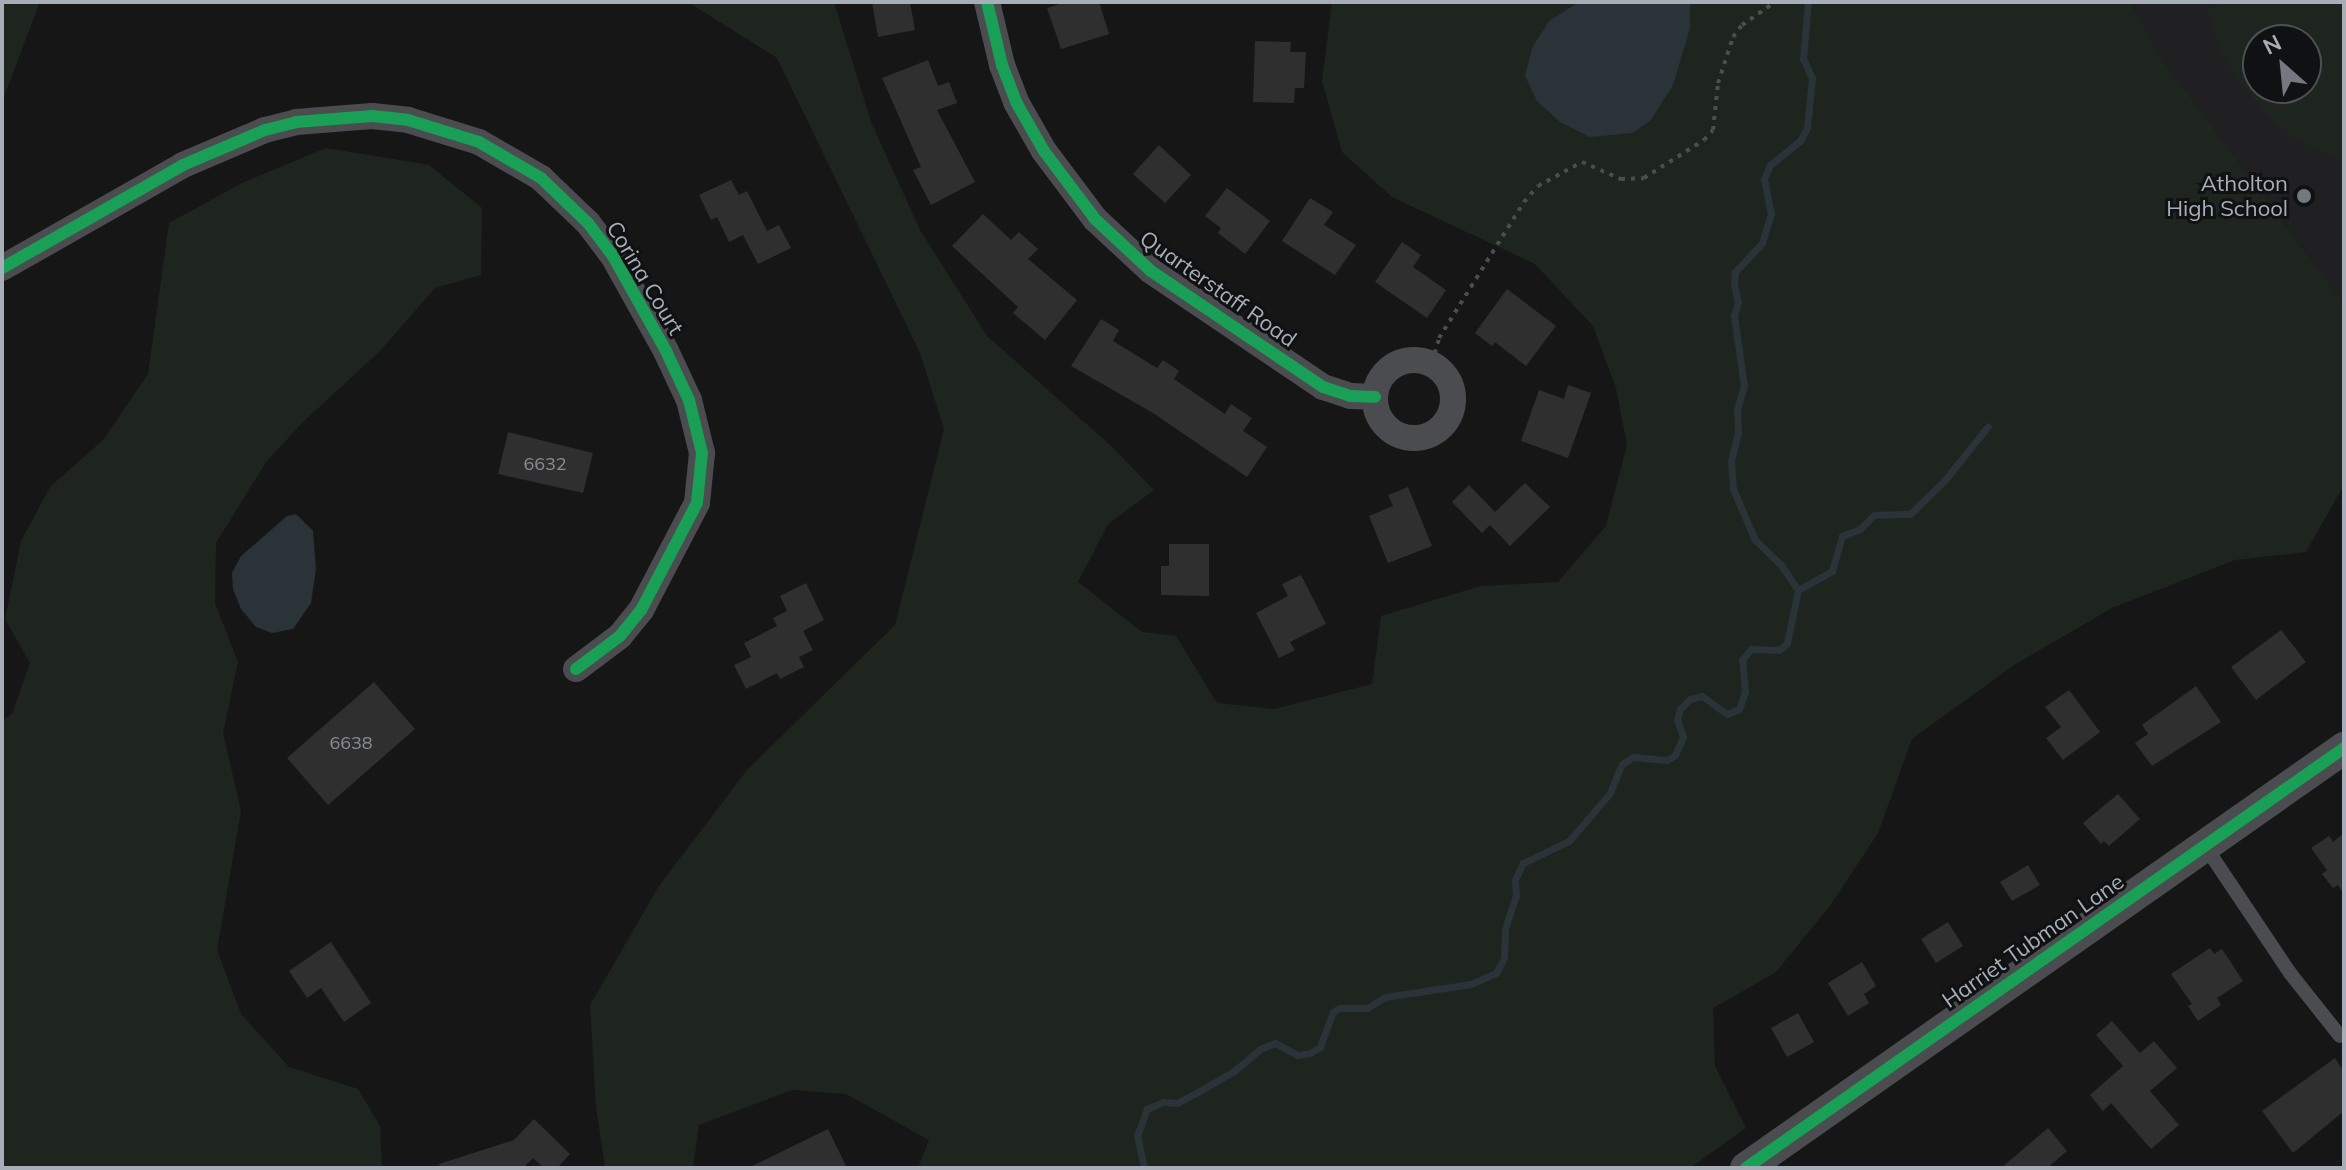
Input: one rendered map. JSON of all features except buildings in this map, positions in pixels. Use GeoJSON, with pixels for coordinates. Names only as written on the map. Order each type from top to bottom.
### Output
{"type":"FeatureCollection","features":[{"type":"Feature","properties":{"kind":"street","name":"Quarterstaff Road"},"geometry":{"type":"LineString","coordinates":[[987,2],[995,42],[1016,102],[1044,151],[1095,219],[1151,271],[1323,387],[1350,396],[1375,397]]}},
{"type":"Feature","properties":{"kind":"street","name":"Corina Court"},"geometry":{"type":"LineString","coordinates":[[2,268],[183,165],[265,130],[296,122],[372,116],[408,120],[479,142],[541,178],[588,223],[613,256],[666,351],[689,400],[702,453],[697,503],[641,610],[620,636],[576,669]]}},
{"type":"Feature","properties":{"kind":"street"},"geometry":{"type":"LineString","coordinates":[[1406,360],[1432,363],[1450,381],[1454,396],[1447,421],[1435,432],[1421,438],[1391,431],[1381,420],[1375,397],[1381,377],[1391,367],[1406,360]]}},
{"type":"Feature","properties":{"kind":"street","name":"Harriet Tubman Lane"},"geometry":{"type":"LineString","coordinates":[[1746,1168],[2344,748]]}},
{"type":"Feature","properties":{"kind":"lane"},"geometry":{"type":"LineString","coordinates":[[2205,845],[2290,973],[2340,1036]]}},
{"type":"Feature","properties":{"kind":"path"},"geometry":{"type":"LineString","coordinates":[[1432,363],[1439,338],[1524,202],[1538,186],[1582,162],[1621,179],[1644,178],[1713,130],[1714,100],[1726,54],[1742,25],[1775,2]]}},
{"type":"Feature","properties":{"kind":"shaded area"},"geometry":{"type":"Polygon","coordinates":[[[2,2],[40,2],[2,102],[2,2]]]}},
{"type":"Feature","properties":{"kind":"shaded area"},"geometry":{"type":"Polygon","coordinates":[[[688,2],[834,2],[871,122],[920,230],[987,336],[1110,445],[1154,490],[1108,524],[1078,582],[1142,632],[1176,636],[1217,703],[1274,709],[1372,684],[1381,616],[1481,586],[1558,582],[1606,526],[1627,445],[1616,388],[1593,326],[1535,264],[1392,197],[1342,152],[1322,81],[1332,2],[2130,2],[2162,59],[2344,303],[2344,485],[2306,552],[2235,560],[2112,608],[2014,665],[1912,739],[1878,833],[1830,906],[1775,973],[1713,1008],[1715,1066],[1746,1128],[1690,1168],[918,1168],[929,1140],[846,1094],[792,1090],[699,1125],[693,1168],[605,1168],[596,1107],[590,1005],[659,886],[747,770],[895,625],[944,429],[920,353],[777,58],[688,2]]]}},
{"type":"Feature","properties":{"kind":"shaded area"},"geometry":{"type":"Polygon","coordinates":[[[1579,2],[1690,2],[1690,28],[1673,85],[1651,120],[1633,133],[1590,137],[1560,122],[1537,101],[1525,76],[1532,48],[1549,21],[1579,2]]]}},
{"type":"Feature","properties":{"kind":"shaded area","name":"Atholton High School"},"geometry":{"type":"Polygon","coordinates":[[[2130,2],[2344,2],[2344,303],[2162,59],[2130,2]]]}},
{"type":"Feature","properties":{"kind":"shaded area"},"geometry":{"type":"Polygon","coordinates":[[[2230,2],[2344,2],[2344,162],[2295,139],[2257,104],[2322,104],[2322,24],[2242,24],[2242,84],[2219,46],[2207,10],[2230,2]]]}},
{"type":"Feature","properties":{"kind":"shaded area"},"geometry":{"type":"Polygon","coordinates":[[[326,148],[429,165],[482,208],[481,275],[435,288],[380,351],[303,422],[266,462],[216,543],[215,603],[238,662],[223,733],[241,811],[217,950],[241,1014],[289,1067],[358,1089],[380,1126],[382,1168],[2,1168],[2,721],[12,714],[30,663],[5,619],[21,541],[50,487],[104,439],[148,374],[169,223],[242,183],[326,148]]]}},
{"type":"Feature","properties":{"kind":"shaded area"},"geometry":{"type":"Polygon","coordinates":[[[296,514],[313,531],[316,569],[311,603],[293,629],[272,633],[256,627],[241,609],[233,589],[232,573],[241,556],[287,516],[296,514]]]}},
{"type":"Feature","properties":{"kind":"waterway"},"geometry":{"type":"LineString","coordinates":[[1798,590],[1782,566],[1755,540],[1733,489],[1731,461],[1738,433],[1737,409],[1744,386],[1734,316],[1738,302],[1735,272],[1762,243],[1771,214],[1764,179],[1770,165],[1800,141],[1807,128],[1812,78],[1803,59],[1808,2]]}},
{"type":"Feature","properties":{"kind":"waterway"},"geometry":{"type":"LineString","coordinates":[[1144,1168],[1137,1136],[1147,1109],[1163,1102],[1177,1103],[1233,1072],[1260,1049],[1275,1043],[1298,1055],[1310,1053],[1320,1047],[1333,1012],[1339,1008],[1367,1008],[1385,997],[1471,984],[1496,973],[1504,958],[1505,929],[1516,896],[1515,880],[1523,863],[1569,841],[1610,793],[1622,764],[1633,757],[1667,760],[1675,755],[1683,737],[1677,720],[1680,709],[1690,699],[1702,696],[1727,714],[1739,709],[1745,692],[1742,660],[1751,649],[1779,650],[1787,643],[1798,590],[1832,571],[1842,536],[1860,529],[1874,515],[1910,514],[1944,481],[1988,426]]}},
{"type":"Feature","properties":{"kind":"cycle path"},"geometry":{"type":"LineString","coordinates":[[987,2],[1002,65],[1016,102],[1044,151],[1095,219],[1151,271],[1323,387],[1350,396],[1375,397]]}},
{"type":"Feature","properties":{"kind":"cycle path"},"geometry":{"type":"LineString","coordinates":[[2,268],[183,165],[265,130],[296,122],[372,116],[408,120],[479,142],[541,178],[588,223],[613,256],[666,351],[689,400],[702,453],[697,503],[641,610],[620,636],[576,669]]}},
{"type":"Feature","properties":{"kind":"cycle path"},"geometry":{"type":"LineString","coordinates":[[1746,1168],[2344,748]]}},
{"type":"Feature","properties":{"kind":"place","name":"Atholton High School"},"geometry":{"type":"Point","coordinates":[2304,196]}}]}
